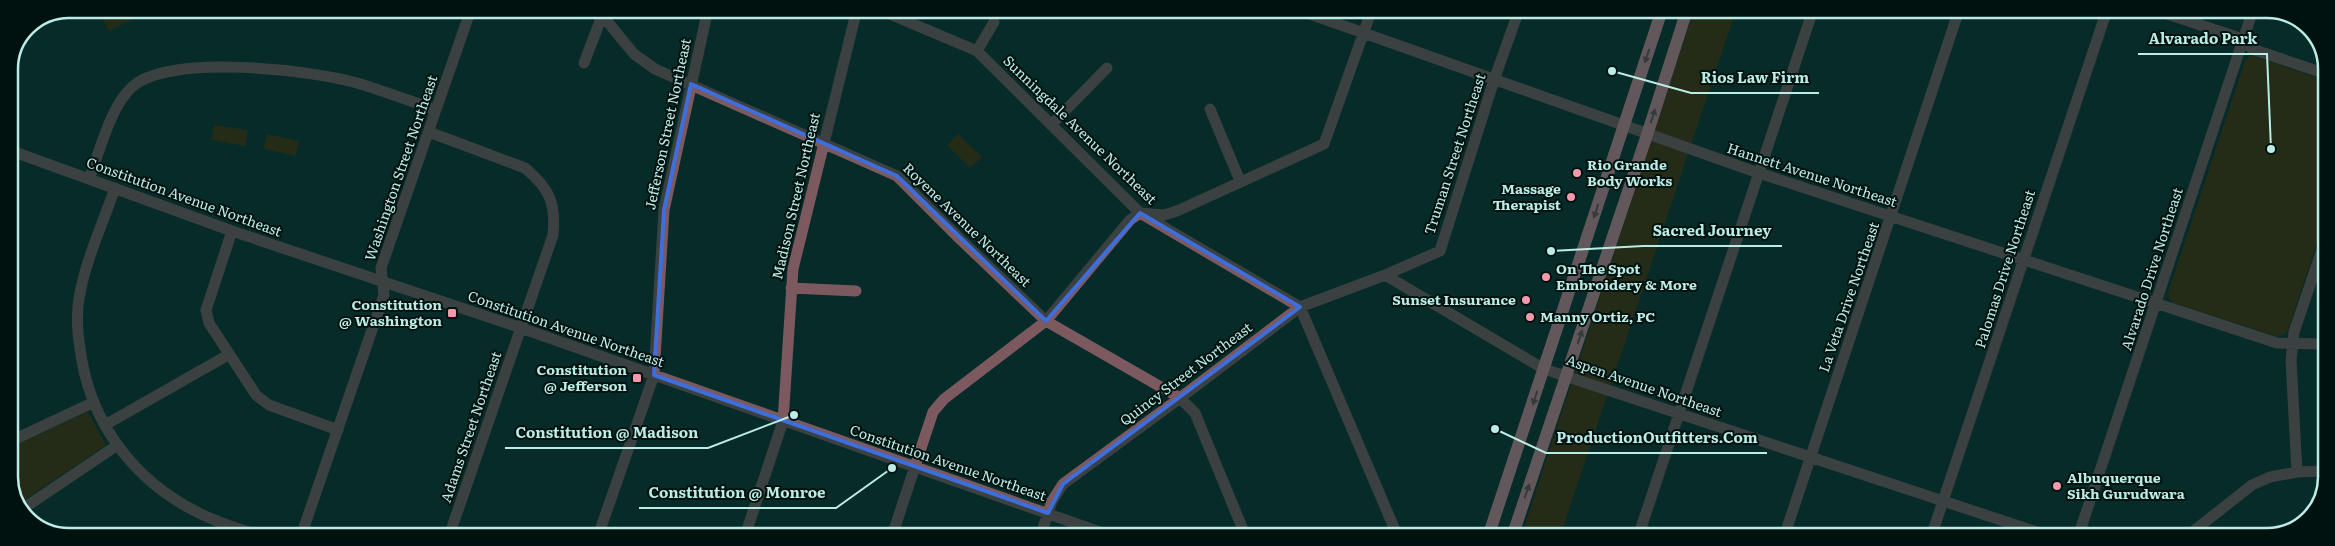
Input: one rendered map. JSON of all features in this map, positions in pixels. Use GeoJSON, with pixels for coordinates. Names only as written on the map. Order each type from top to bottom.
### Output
{"type":"FeatureCollection","features":[{"type":"Feature","properties":{"kind":"main road"},"geometry":{"type":"LineString","coordinates":[[1491,528],[1659,18]]}},
{"type":"Feature","properties":{"kind":"main road"},"geometry":{"type":"LineString","coordinates":[[1515,528],[1684,18]]}},
{"type":"Feature","properties":{"kind":"street","name":"Washington Street Northeast"},"geometry":{"type":"LineString","coordinates":[[304,528],[384,295],[381,268],[469,18]]}},
{"type":"Feature","properties":{"kind":"street"},"geometry":{"type":"LineString","coordinates":[[584,63],[598,18]]}},
{"type":"Feature","properties":{"kind":"street","name":"Royene Avenue Northeast"},"geometry":{"type":"LineString","coordinates":[[605,18],[634,54],[655,69],[897,176],[960,240],[1046,321],[1180,398],[1195,413],[1242,528]]}},
{"type":"Feature","properties":{"kind":"street","name":"Jefferson Street Northeast"},"geometry":{"type":"LineString","coordinates":[[601,528],[654,375],[664,210],[706,18]]}},
{"type":"Feature","properties":{"kind":"street","name":"Madison Street Northeast"},"geometry":{"type":"LineString","coordinates":[[748,528],[783,421],[790,288],[793,269],[855,18]]}},
{"type":"Feature","properties":{"kind":"street","name":"Sunningdale Avenue Northeast"},"geometry":{"type":"LineString","coordinates":[[899,18],[977,51],[1140,213],[1300,307]]}},
{"type":"Feature","properties":{"kind":"street","name":"Hannett Avenue Northeast"},"geometry":{"type":"LineString","coordinates":[[1320,18],[1647,135],[2277,343],[2318,344]]}},
{"type":"Feature","properties":{"kind":"street"},"geometry":{"type":"LineString","coordinates":[[895,528],[934,412],[944,399],[1046,321],[1130,220],[1140,213],[1164,214],[1177,210],[1324,144],[1369,18]]}},
{"type":"Feature","properties":{"kind":"street","name":"Truman Street Northeast"},"geometry":{"type":"LineString","coordinates":[[1385,275],[1440,251],[1494,80],[1516,18]]}},
{"type":"Feature","properties":{"kind":"street"},"geometry":{"type":"LineString","coordinates":[[1641,528],[1810,18]]}},
{"type":"Feature","properties":{"kind":"street","name":"La Veta Drive Northeast"},"geometry":{"type":"LineString","coordinates":[[1787,528],[1956,18]]}},
{"type":"Feature","properties":{"kind":"street","name":"Palomas Drive Northeast"},"geometry":{"type":"LineString","coordinates":[[1934,528],[2104,18]]}},
{"type":"Feature","properties":{"kind":"street"},"geometry":{"type":"LineString","coordinates":[[2179,18],[2242,40],[2252,49],[2317,71]]}},
{"type":"Feature","properties":{"kind":"street","name":"Alvarado Drive Northeast"},"geometry":{"type":"LineString","coordinates":[[2081,528],[2250,18]]}},
{"type":"Feature","properties":{"kind":"street"},"geometry":{"type":"LineString","coordinates":[[977,51],[994,22]]}},
{"type":"Feature","properties":{"kind":"street"},"geometry":{"type":"LineString","coordinates":[[89,179],[117,106],[132,87],[150,75],[172,70],[202,68],[276,69],[319,75],[357,83],[436,110]]}},
{"type":"Feature","properties":{"kind":"street"},"geometry":{"type":"LineString","coordinates":[[1051,125],[1107,68]]}},
{"type":"Feature","properties":{"kind":"street"},"geometry":{"type":"LineString","coordinates":[[1210,109],[1240,181]]}},
{"type":"Feature","properties":{"kind":"street","name":"Adams Street Northeast"},"geometry":{"type":"LineString","coordinates":[[429,132],[526,168],[537,178],[549,194],[555,215],[553,236],[452,528]]}},
{"type":"Feature","properties":{"kind":"street","name":"Constitution Avenue Northeast"},"geometry":{"type":"LineString","coordinates":[[18,153],[232,231],[521,328],[1089,528]]}},
{"type":"Feature","properties":{"kind":"street"},"geometry":{"type":"LineString","coordinates":[[115,188],[87,266],[78,312],[80,349],[92,403],[116,446],[145,476],[177,501],[198,513],[239,528]]}},
{"type":"Feature","properties":{"kind":"street"},"geometry":{"type":"LineString","coordinates":[[232,231],[206,310],[209,323],[228,355],[256,395],[269,405],[338,430]]}},
{"type":"Feature","properties":{"kind":"street"},"geometry":{"type":"LineString","coordinates":[[2297,472],[2291,360],[2292,344],[2294,332],[2317,263]]}},
{"type":"Feature","properties":{"kind":"street","name":"Quincy Street Northeast"},"geometry":{"type":"LineString","coordinates":[[1043,528],[1056,492],[1063,484],[1300,307],[1385,275]]}},
{"type":"Feature","properties":{"kind":"street","name":"Aspen Avenue Northeast"},"geometry":{"type":"LineString","coordinates":[[1385,275],[1544,369],[2024,528]]}},
{"type":"Feature","properties":{"kind":"street"},"geometry":{"type":"LineString","coordinates":[[790,288],[856,291]]}},
{"type":"Feature","properties":{"kind":"street"},"geometry":{"type":"LineString","coordinates":[[1300,307],[1394,528]]}},
{"type":"Feature","properties":{"kind":"street"},"geometry":{"type":"LineString","coordinates":[[105,425],[228,355]]}},
{"type":"Feature","properties":{"kind":"street"},"geometry":{"type":"LineString","coordinates":[[18,438],[92,403]]}},
{"type":"Feature","properties":{"kind":"street"},"geometry":{"type":"LineString","coordinates":[[26,506],[116,446]]}},
{"type":"Feature","properties":{"kind":"street"},"geometry":{"type":"LineString","coordinates":[[2197,528],[2252,485],[2270,477],[2297,472],[2318,471]]}},
{"type":"Feature","properties":{"kind":"highlighted area"},"geometry":{"type":"Polygon","coordinates":[[[691,84],[897,176],[1046,321],[1140,213],[1300,307],[1063,484],[1048,513],[654,375],[664,210],[691,84]]]}},
{"type":"Feature","properties":{"kind":"shaded area"},"geometry":{"type":"Polygon","coordinates":[[[102,18],[135,18],[109,31],[102,18]]]}},
{"type":"Feature","properties":{"kind":"shaded area"},"geometry":{"type":"Polygon","coordinates":[[[1691,18],[1733,18],[1563,528],[1524,528],[1691,18]]]}},
{"type":"Feature","properties":{"kind":"shaded area"},"geometry":{"type":"Polygon","coordinates":[[[2249,56],[2254,56],[2317,78],[2317,242],[2288,330],[2284,335],[2276,336],[2174,303],[2169,298],[2168,293],[2245,61],[2249,56]]]}},
{"type":"Feature","properties":{"kind":"shaded area"},"geometry":{"type":"Polygon","coordinates":[[[214,125],[248,130],[245,146],[212,140],[214,125]]]}},
{"type":"Feature","properties":{"kind":"shaded area"},"geometry":{"type":"Polygon","coordinates":[[[267,134],[299,141],[296,156],[264,149],[267,134]]]}},
{"type":"Feature","properties":{"kind":"shaded area"},"geometry":{"type":"Polygon","coordinates":[[[958,134],[982,157],[970,168],[947,145],[958,134]]]}},
{"type":"Feature","properties":{"kind":"shaded area"},"geometry":{"type":"Polygon","coordinates":[[[88,412],[106,445],[23,501],[19,491],[18,481],[18,444],[88,412]]]}},
{"type":"Feature","properties":{"kind":"place","name":"Rios Law Firm"},"geometry":{"type":"Point","coordinates":[1612,71]}},
{"type":"Feature","properties":{"kind":"place","name":"Alvarado Park"},"geometry":{"type":"Point","coordinates":[2271,149]}},
{"type":"Feature","properties":{"kind":"place","name":"Rio Grande Body Works"},"geometry":{"type":"Point","coordinates":[1577,173]}},
{"type":"Feature","properties":{"kind":"place","name":"Massage Therapist"},"geometry":{"type":"Point","coordinates":[1571,197]}},
{"type":"Feature","properties":{"kind":"place","name":"Sacred Journey"},"geometry":{"type":"Point","coordinates":[1551,251]}},
{"type":"Feature","properties":{"kind":"place","name":"On The Spot Embroidery & More"},"geometry":{"type":"Point","coordinates":[1546,277]}},
{"type":"Feature","properties":{"kind":"place","name":"Sunset Insurance"},"geometry":{"type":"Point","coordinates":[1526,300]}},
{"type":"Feature","properties":{"kind":"place","name":"Constitution @ Washington"},"geometry":{"type":"Point","coordinates":[452,313]}},
{"type":"Feature","properties":{"kind":"place","name":"Manny Ortiz, PC"},"geometry":{"type":"Point","coordinates":[1530,317]}},
{"type":"Feature","properties":{"kind":"place","name":"Constitution @ Jefferson"},"geometry":{"type":"Point","coordinates":[637,378]}},
{"type":"Feature","properties":{"kind":"place","name":"Constitution @ Madison"},"geometry":{"type":"Point","coordinates":[794,415]}},
{"type":"Feature","properties":{"kind":"place","name":"ProductionOutfitters.Com"},"geometry":{"type":"Point","coordinates":[1495,429]}},
{"type":"Feature","properties":{"kind":"place","name":"Constitution @ Monroe"},"geometry":{"type":"Point","coordinates":[892,468]}},
{"type":"Feature","properties":{"kind":"place","name":"Albuquerque Sikh Gurudwara"},"geometry":{"type":"Point","coordinates":[2057,486]}}]}
